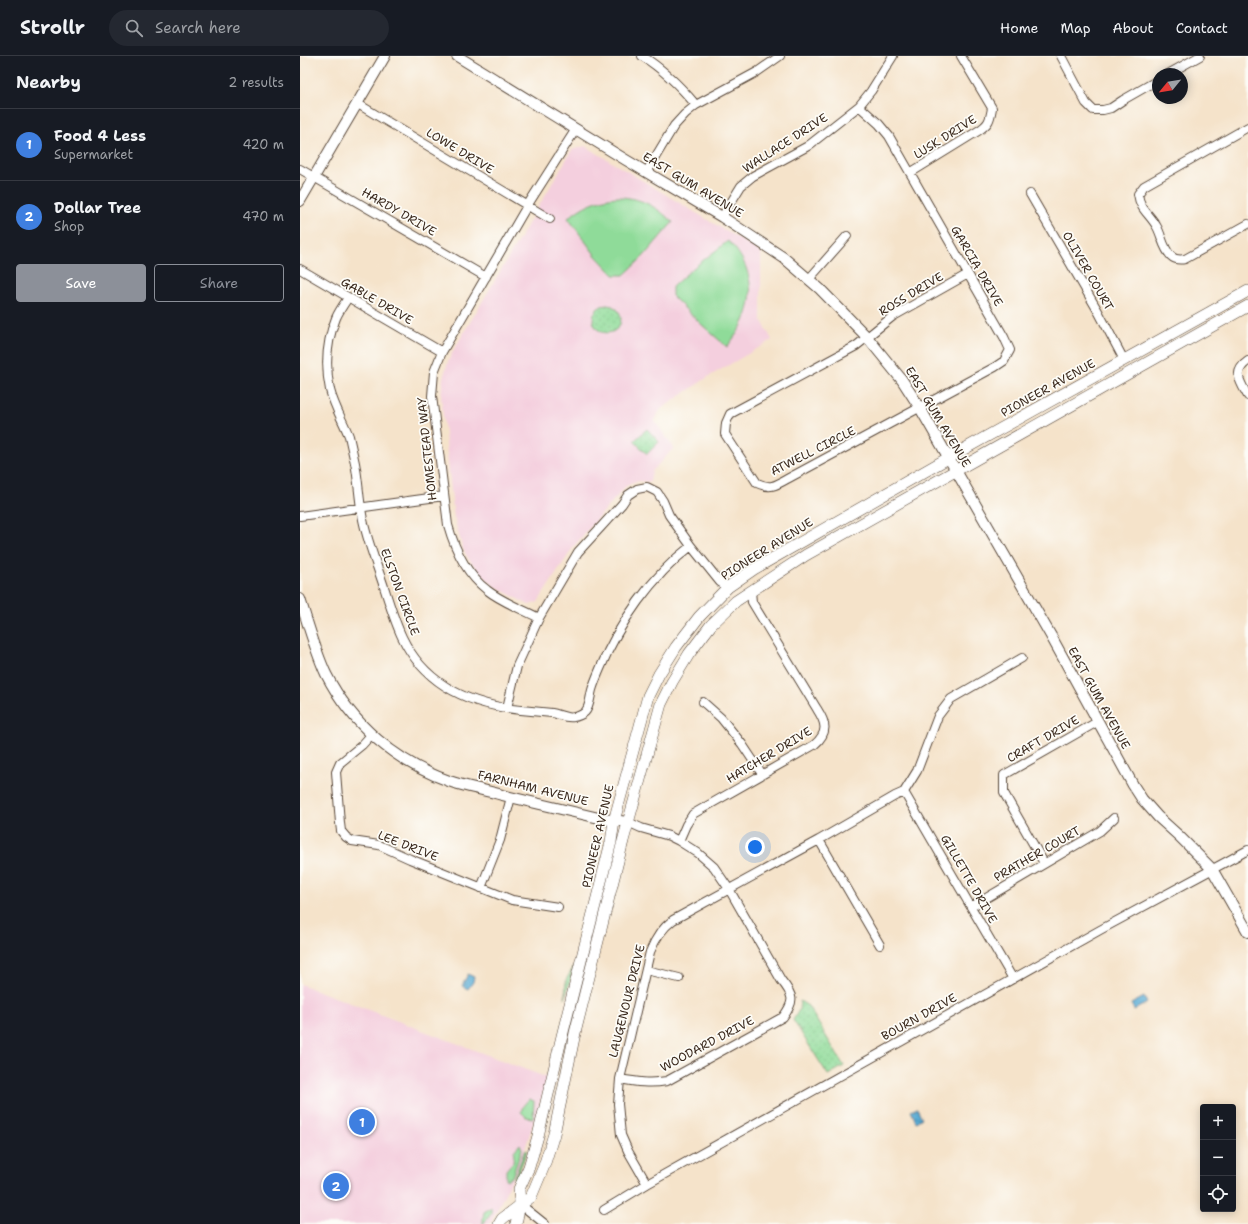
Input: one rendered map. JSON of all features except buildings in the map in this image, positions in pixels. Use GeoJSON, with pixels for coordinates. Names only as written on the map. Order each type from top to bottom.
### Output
{"type":"FeatureCollection","features":[{"type":"Feature","properties":{"kind":"main road","name":"PIONEER AVENUE"},"geometry":{"type":"LineString","coordinates":[[516,1224],[520,1204],[519,1189],[529,1167],[538,1136],[611,842],[614,821],[648,696],[676,646],[699,617],[728,587],[754,569],[948,458],[1248,290]]}},
{"type":"Feature","properties":{"kind":"main road","name":"PIONEER AVENUE"},"geometry":{"type":"LineString","coordinates":[[499,1224],[502,1219],[531,1197],[544,1166],[554,1134],[575,1033],[628,822],[661,704],[689,654],[712,625],[736,601],[806,555],[1248,306]]}},
{"type":"Feature","properties":{"kind":"main road"},"geometry":{"type":"LineString","coordinates":[[558,1112],[555,1102],[564,1056],[569,1042],[562,1036]]}},
{"type":"Feature","properties":{"kind":"street"},"geometry":{"type":"LineString","coordinates":[[300,202],[385,56]]}},
{"type":"Feature","properties":{"kind":"street","name":"EAST GUM AVENUE"},"geometry":{"type":"LineString","coordinates":[[457,56],[766,245],[809,279],[867,337],[902,380],[920,408],[1051,636],[1126,774],[1142,799],[1158,817],[1212,869],[1248,932]]}},
{"type":"Feature","properties":{"kind":"street"},"geometry":{"type":"LineString","coordinates":[[642,56],[654,63],[670,77],[696,106]]}},
{"type":"Feature","properties":{"kind":"street"},"geometry":{"type":"LineString","coordinates":[[646,172],[674,126],[685,114],[771,59],[780,56]]}},
{"type":"Feature","properties":{"kind":"street","name":"WALLACE DRIVE"},"geometry":{"type":"LineString","coordinates":[[722,217],[741,186],[753,176],[808,146],[859,106],[871,91],[893,56]]}},
{"type":"Feature","properties":{"kind":"street","name":"LUSK DRIVE"},"geometry":{"type":"LineString","coordinates":[[910,173],[978,131],[986,125],[990,118],[992,108],[961,56]]}},
{"type":"Feature","properties":{"kind":"street"},"geometry":{"type":"LineString","coordinates":[[1061,56],[1086,103],[1093,110],[1111,108],[1152,83]]}},
{"type":"Feature","properties":{"kind":"street"},"geometry":{"type":"LineString","coordinates":[[1179,68],[1200,56]]}},
{"type":"Feature","properties":{"kind":"street","name":"LOWE DRIVE"},"geometry":{"type":"LineString","coordinates":[[358,104],[550,219]]}},
{"type":"Feature","properties":{"kind":"street","name":"GARCIA DRIVE"},"geometry":{"type":"LineString","coordinates":[[859,106],[879,124],[889,136],[1010,350],[1004,361],[920,408]]}},
{"type":"Feature","properties":{"kind":"street"},"geometry":{"type":"LineString","coordinates":[[1248,127],[1144,186],[1138,194],[1142,207],[1157,226],[1169,254],[1180,260],[1185,259],[1248,224]]}},
{"type":"Feature","properties":{"kind":"street","name":"HOMESTEAD WAY"},"geometry":{"type":"LineString","coordinates":[[539,618],[502,600],[487,590],[472,575],[460,559],[452,543],[444,496],[432,396],[434,372],[442,352],[527,206],[576,129]]}},
{"type":"Feature","properties":{"kind":"street","name":"HARDY DRIVE"},"geometry":{"type":"LineString","coordinates":[[300,169],[486,277]]}},
{"type":"Feature","properties":{"kind":"street","name":"OLIVER COURT"},"geometry":{"type":"LineString","coordinates":[[1030,194],[1098,311],[1124,360]]}},
{"type":"Feature","properties":{"kind":"street"},"geometry":{"type":"LineString","coordinates":[[809,279],[847,236]]}},
{"type":"Feature","properties":{"kind":"street","name":"GABLE DRIVE"},"geometry":{"type":"LineString","coordinates":[[300,269],[442,352]]}},
{"type":"Feature","properties":{"kind":"street","name":"ROSS DRIVE"},"geometry":{"type":"LineString","coordinates":[[867,337],[892,317],[968,274]]}},
{"type":"Feature","properties":{"kind":"street","name":"ELSTON CIRCLE"},"geometry":{"type":"LineString","coordinates":[[348,298],[337,317],[328,342],[327,368],[330,390],[349,438],[355,465],[360,507],[364,525],[395,620],[402,637],[417,661],[437,681],[466,698],[488,705],[554,713],[566,717],[575,717],[585,712],[601,666],[620,628],[641,597],[677,557],[691,546]]}},
{"type":"Feature","properties":{"kind":"street","name":"ATWELL CIRCLE"},"geometry":{"type":"LineString","coordinates":[[867,337],[856,346],[730,414],[726,423],[725,434],[757,484],[766,487],[776,485],[920,408]]}},
{"type":"Feature","properties":{"kind":"street"},"geometry":{"type":"LineString","coordinates":[[1248,361],[1241,365],[1238,373],[1239,382],[1248,396]]}},
{"type":"Feature","properties":{"kind":"street"},"geometry":{"type":"LineString","coordinates":[[507,708],[517,666],[539,618],[578,552],[622,504],[628,495],[637,489],[647,487],[657,492],[669,515],[691,546],[720,582],[728,587]]}},
{"type":"Feature","properties":{"kind":"street"},"geometry":{"type":"LineString","coordinates":[[300,516],[444,496]]}},
{"type":"Feature","properties":{"kind":"street","name":"HATCHER DRIVE"},"geometry":{"type":"LineString","coordinates":[[679,841],[693,814],[814,744],[821,739],[825,729],[824,720],[752,602],[751,591]]}},
{"type":"Feature","properties":{"kind":"street","name":"FARNHAM AVENUE"},"geometry":{"type":"LineString","coordinates":[[300,599],[326,673],[345,705],[371,735],[392,752],[422,770],[451,782],[603,819],[628,822],[679,841],[714,867],[729,889],[781,980],[789,990],[792,999]]}},
{"type":"Feature","properties":{"kind":"street"},"geometry":{"type":"LineString","coordinates":[[904,792],[917,771],[938,716],[951,699],[1022,658]]}},
{"type":"Feature","properties":{"kind":"street"},"geometry":{"type":"LineString","coordinates":[[703,702],[721,718],[742,744],[762,774]]}},
{"type":"Feature","properties":{"kind":"street","name":"CRAFT DRIVE"},"geometry":{"type":"LineString","coordinates":[[1044,863],[1004,794],[1004,775],[1097,722]]}},
{"type":"Feature","properties":{"kind":"street","name":"LEE DRIVE"},"geometry":{"type":"LineString","coordinates":[[371,735],[362,745],[340,763],[336,772],[341,831],[346,837],[352,841],[379,845],[512,900],[558,907]]}},
{"type":"Feature","properties":{"kind":"street","name":"LAUGENOUR DRIVE"},"geometry":{"type":"LineString","coordinates":[[648,1184],[628,1151],[621,1135],[618,1104],[620,1079],[646,970],[654,942],[662,929],[673,920],[904,792]]}},
{"type":"Feature","properties":{"kind":"street","name":"GILLETTE DRIVE"},"geometry":{"type":"LineString","coordinates":[[904,792],[1013,979]]}},
{"type":"Feature","properties":{"kind":"street"},"geometry":{"type":"LineString","coordinates":[[481,888],[500,840],[511,797]]}},
{"type":"Feature","properties":{"kind":"street","name":"PRATHER COURT"},"geometry":{"type":"LineString","coordinates":[[971,907],[1100,831],[1114,818]]}},
{"type":"Feature","properties":{"kind":"street"},"geometry":{"type":"LineString","coordinates":[[819,840],[880,944]]}},
{"type":"Feature","properties":{"kind":"street","name":"BOURN DRIVE"},"geometry":{"type":"LineString","coordinates":[[604,1210],[1013,979],[1248,850]]}},
{"type":"Feature","properties":{"kind":"street"},"geometry":{"type":"LineString","coordinates":[[646,970],[680,978]]}},
{"type":"Feature","properties":{"kind":"street","name":"WOODARD DRIVE"},"geometry":{"type":"LineString","coordinates":[[620,1079],[644,1083],[656,1083],[672,1078],[783,1017],[790,1008],[792,999]]}},
{"type":"Feature","properties":{"kind":"street"},"geometry":{"type":"LineString","coordinates":[[520,1204],[545,1224]]}},
{"type":"Feature","properties":{"kind":"shaded area"},"geometry":{"type":"Polygon","coordinates":[[[585,146],[761,252],[761,319],[772,340],[708,377],[661,409],[654,420],[674,448],[652,471],[650,482],[639,481],[625,487],[574,546],[538,602],[529,605],[494,586],[478,571],[463,549],[454,518],[441,396],[443,378],[453,351],[572,150],[585,146]]]}},
{"type":"Feature","properties":{"kind":"shaded area"},"geometry":{"type":"Polygon","coordinates":[[[300,984],[548,1078],[521,1161],[490,1224],[300,1224],[300,984]]]}},
{"type":"Feature","properties":{"kind":"green space"},"geometry":{"type":"Polygon","coordinates":[[[616,197],[633,199],[654,207],[673,222],[643,257],[624,275],[614,275],[596,256],[568,218],[590,204],[602,199],[616,197]]]}},
{"type":"Feature","properties":{"kind":"green space"},"geometry":{"type":"Polygon","coordinates":[[[728,241],[742,258],[746,268],[749,278],[750,300],[744,321],[727,347],[672,296],[672,287],[692,269],[728,241]]]}},
{"type":"Feature","properties":{"kind":"green space"},"geometry":{"type":"Polygon","coordinates":[[[607,305],[617,309],[621,319],[617,329],[607,333],[597,329],[593,319],[597,309],[607,305]]]}},
{"type":"Feature","properties":{"kind":"green space"},"geometry":{"type":"Polygon","coordinates":[[[647,429],[659,442],[647,454],[634,441],[647,429]]]}},
{"type":"Feature","properties":{"kind":"green space"},"geometry":{"type":"Polygon","coordinates":[[[574,966],[565,998],[566,980],[574,966]]]}},
{"type":"Feature","properties":{"kind":"green space"},"geometry":{"type":"Polygon","coordinates":[[[800,1001],[808,1006],[844,1066],[828,1075],[793,1020],[799,1010],[800,1001]]]}},
{"type":"Feature","properties":{"kind":"green space"},"geometry":{"type":"Polygon","coordinates":[[[529,1099],[534,1101],[533,1118],[526,1117],[521,1112],[523,1106],[529,1099]]]}},
{"type":"Feature","properties":{"kind":"green space"},"geometry":{"type":"Polygon","coordinates":[[[520,1144],[522,1149],[512,1177],[506,1180],[506,1170],[513,1162],[514,1151],[520,1144]]]}},
{"type":"Feature","properties":{"kind":"green space"},"geometry":{"type":"Polygon","coordinates":[[[525,1150],[527,1151],[516,1179],[514,1178],[525,1150]]]}},
{"type":"Feature","properties":{"kind":"green space"},"geometry":{"type":"Polygon","coordinates":[[[491,1208],[491,1214],[483,1224],[484,1212],[491,1208]]]}},
{"type":"Feature","properties":{"kind":"water"},"geometry":{"type":"Polygon","coordinates":[[[468,974],[474,977],[473,982],[468,989],[462,986],[468,974]]]}},
{"type":"Feature","properties":{"kind":"water"},"geometry":{"type":"Polygon","coordinates":[[[1144,997],[1147,1003],[1134,1010],[1131,1004],[1144,997]]]}},
{"type":"Feature","properties":{"kind":"water"},"geometry":{"type":"Polygon","coordinates":[[[917,1108],[922,1118],[916,1122],[911,1111],[917,1108]]]}},
{"type":"Feature","properties":{"kind":"place","name":"Food 4 Less"},"geometry":{"type":"Point","coordinates":[362,1122]}},
{"type":"Feature","properties":{"kind":"place","name":"Dollar Tree"},"geometry":{"type":"Point","coordinates":[336,1186]}}]}
